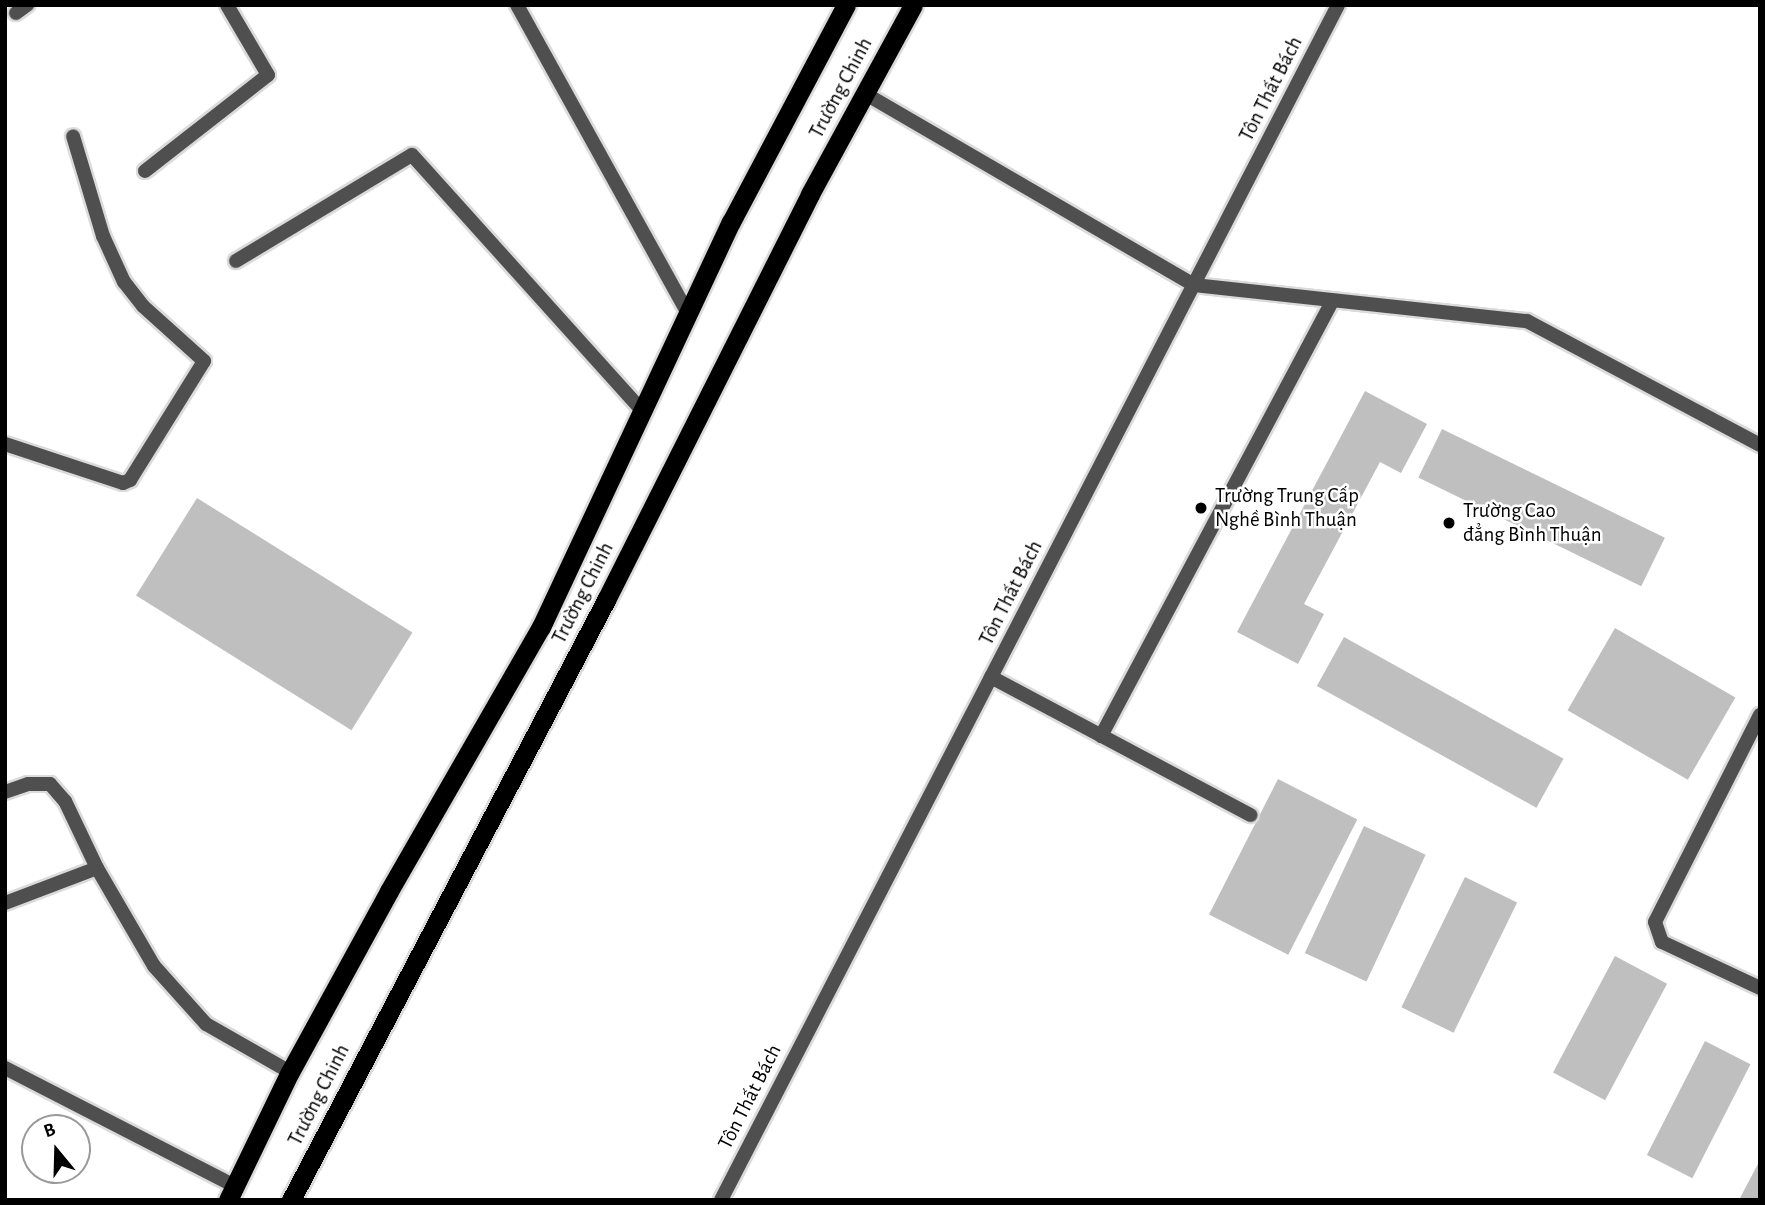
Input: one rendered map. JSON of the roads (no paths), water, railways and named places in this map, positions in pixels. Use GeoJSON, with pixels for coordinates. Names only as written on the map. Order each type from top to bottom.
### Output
{"type":"FeatureCollection","features":[{"type":"Feature","properties":{"kind":"highway","name":"Trường Chinh"},"geometry":{"type":"LineString","coordinates":[[231,1193],[290,1072],[541,627],[731,222],[846,5]]}},
{"type":"Feature","properties":{"kind":"highway","name":"Trường Chinh"},"geometry":{"type":"LineString","coordinates":[[291,1200],[606,600],[714,380],[913,5]]}},
{"type":"Feature","properties":{"kind":"street"},"geometry":{"type":"LineString","coordinates":[[145,171],[268,75],[227,5]]}},
{"type":"Feature","properties":{"kind":"street"},"geometry":{"type":"LineString","coordinates":[[517,5],[688,314]]}},
{"type":"Feature","properties":{"kind":"street","name":"Tôn Thất Bách"},"geometry":{"type":"LineString","coordinates":[[721,1200],[1338,5]]}},
{"type":"Feature","properties":{"kind":"street"},"geometry":{"type":"LineString","coordinates":[[864,93],[1194,285],[1527,321],[1760,445]]}},
{"type":"Feature","properties":{"kind":"street"},"geometry":{"type":"LineString","coordinates":[[5,443],[123,483],[130,480],[205,361],[142,306],[124,282],[103,236],[73,136]]}},
{"type":"Feature","properties":{"kind":"street"},"geometry":{"type":"LineString","coordinates":[[236,261],[412,155],[643,412]]}},
{"type":"Feature","properties":{"kind":"street"},"geometry":{"type":"LineString","coordinates":[[1101,736],[1332,301]]}},
{"type":"Feature","properties":{"kind":"street"},"geometry":{"type":"LineString","coordinates":[[991,677],[1251,815]]}},
{"type":"Feature","properties":{"kind":"street"},"geometry":{"type":"LineString","coordinates":[[1760,715],[1655,922],[1662,942],[1760,988]]}},
{"type":"Feature","properties":{"kind":"street"},"geometry":{"type":"LineString","coordinates":[[5,792],[28,784],[50,784],[65,800],[97,868],[154,967],[206,1024],[290,1072]]}},
{"type":"Feature","properties":{"kind":"street"},"geometry":{"type":"LineString","coordinates":[[5,903],[97,868]]}},
{"type":"Feature","properties":{"kind":"street"},"geometry":{"type":"LineString","coordinates":[[5,1068],[231,1193]]}},
{"type":"Feature","properties":{"kind":"place","name":"Trường Trung Cấp Nghề Bình Thuận"},"geometry":{"type":"Point","coordinates":[1201,508]}},
{"type":"Feature","properties":{"kind":"place","name":"Trường Cao đẳng Bình Thuận"},"geometry":{"type":"Point","coordinates":[1449,523]}}]}
